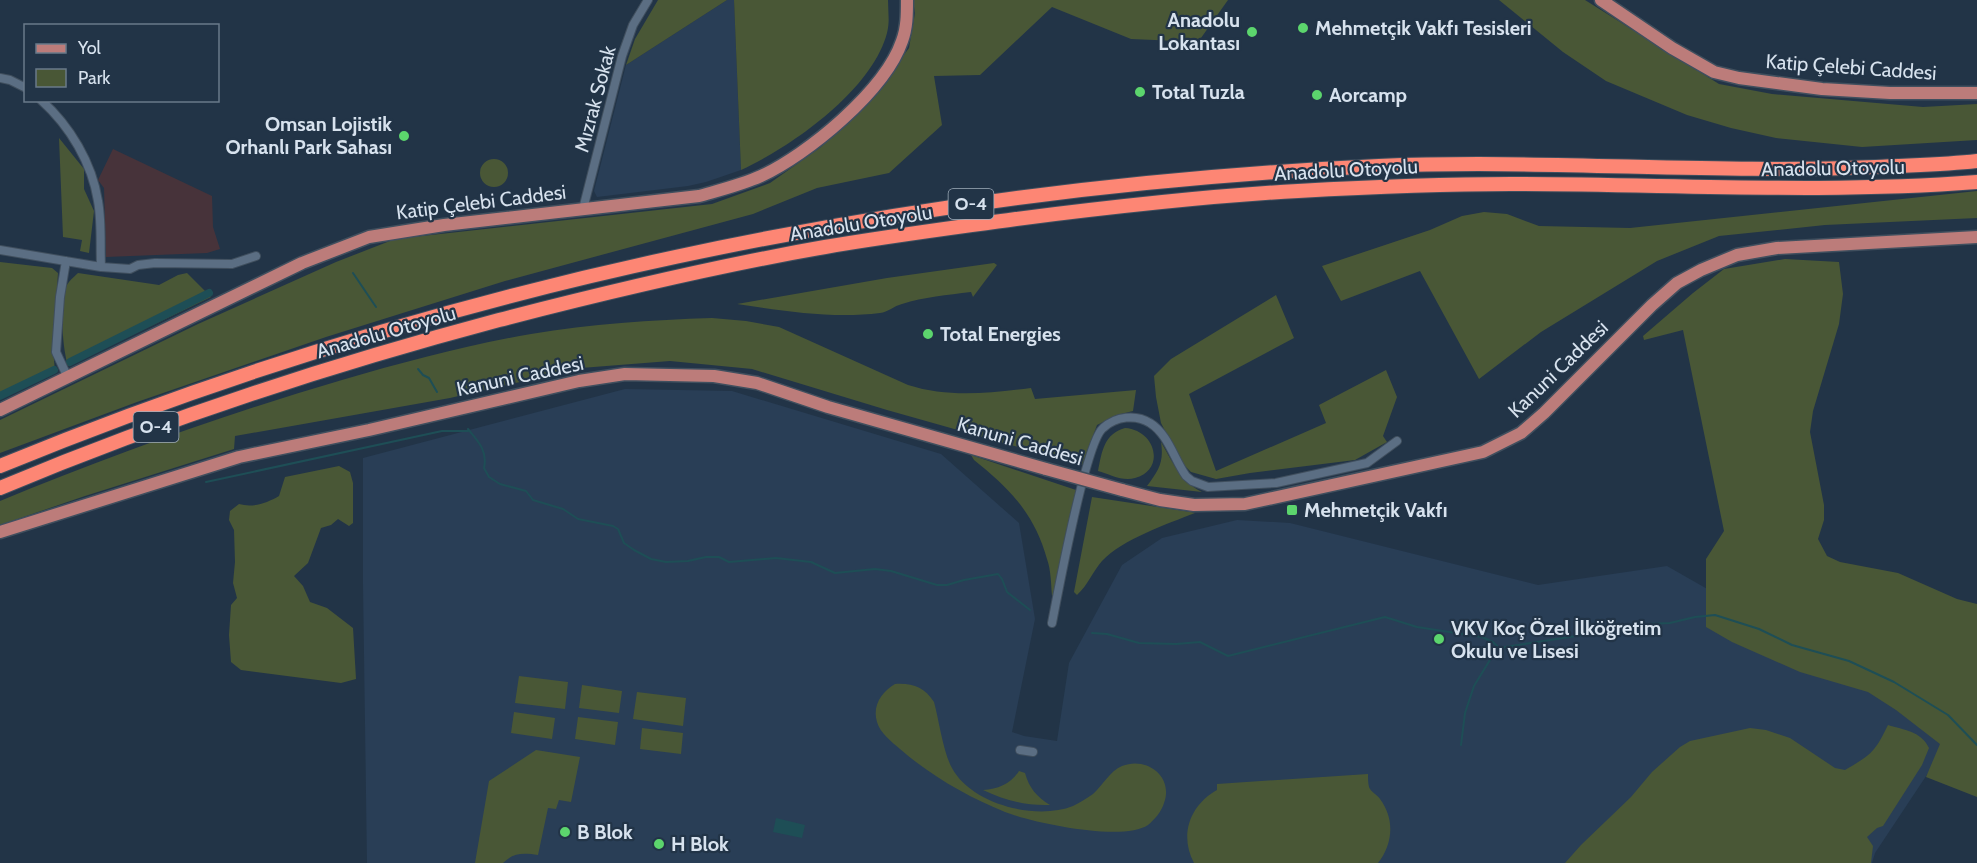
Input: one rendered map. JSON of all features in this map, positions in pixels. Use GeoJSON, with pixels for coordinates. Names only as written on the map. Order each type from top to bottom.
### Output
{"type":"FeatureCollection","features":[{"type":"Feature","properties":{"kind":"highway","name":"Anadolu Otoyolu"},"geometry":{"type":"LineString","coordinates":[[0,466],[240,376],[319,350],[463,308],[666,259],[866,219],[1016,197],[1123,185],[1381,166],[1504,164],[1833,169],[1977,161]]}},
{"type":"Feature","properties":{"kind":"highway","name":"Anadolu Otoyolu"},"geometry":{"type":"LineString","coordinates":[[0,488],[126,437],[314,373],[442,335],[570,301],[720,267],[920,232],[1098,209],[1339,189],[1511,184],[1902,188],[1977,182]]}},
{"type":"Feature","properties":{"kind":"main road","name":"Katip Çelebi Caddesi"},"geometry":{"type":"LineString","coordinates":[[0,410],[302,263],[369,237],[423,228],[699,196],[761,176],[793,158],[825,134],[876,83],[891,64],[902,41],[907,17],[907,0]]}},
{"type":"Feature","properties":{"kind":"main road","name":"Katip Çelebi Caddesi"},"geometry":{"type":"LineString","coordinates":[[1601,0],[1680,53],[1714,72],[1739,78],[1822,89],[1890,93],[1977,93]]}},
{"type":"Feature","properties":{"kind":"main road","name":"Kanuni Caddesi"},"geometry":{"type":"LineString","coordinates":[[0,532],[239,457],[369,430],[579,381],[625,374],[714,376],[757,383],[828,407],[1160,500],[1194,505],[1245,504],[1482,452],[1521,434],[1677,283],[1737,255],[1777,248],[1977,237]]}},
{"type":"Feature","properties":{"kind":"street","name":"Mızrak Sokak"},"geometry":{"type":"LineString","coordinates":[[584,209],[622,56],[633,24],[648,0]]}},
{"type":"Feature","properties":{"kind":"street"},"geometry":{"type":"LineString","coordinates":[[0,78],[24,87]]}},
{"type":"Feature","properties":{"kind":"street"},"geometry":{"type":"LineString","coordinates":[[43,102],[70,133],[89,169],[98,202],[101,267]]}},
{"type":"Feature","properties":{"kind":"street"},"geometry":{"type":"LineString","coordinates":[[0,250],[101,267],[130,269],[138,265],[156,263],[232,264],[256,255]]}},
{"type":"Feature","properties":{"kind":"street"},"geometry":{"type":"LineString","coordinates":[[66,261],[60,297],[56,352],[68,378]]}},
{"type":"Feature","properties":{"kind":"street"},"geometry":{"type":"LineString","coordinates":[[1052,623],[1071,530],[1091,455],[1102,428],[1119,419],[1138,417],[1156,427],[1186,476],[1192,481],[1209,487],[1275,483],[1367,463],[1397,441]]}},
{"type":"Feature","properties":{"kind":"street"},"geometry":{"type":"LineString","coordinates":[[1020,750],[1033,752]]}},
{"type":"Feature","properties":{"kind":"shaded area"},"geometry":{"type":"Polygon","coordinates":[[[727,0],[734,0],[741,170],[688,186],[597,197],[594,191],[626,65],[727,0]]]}},
{"type":"Feature","properties":{"kind":"shaded area"},"geometry":{"type":"Polygon","coordinates":[[[113,149],[212,196],[213,227],[220,249],[207,253],[106,257],[104,188],[98,180],[113,149]]]}},
{"type":"Feature","properties":{"kind":"shaded area","name":"VKV Koç Özel İlköğretim Okulu ve Lisesi"},"geometry":{"type":"Polygon","coordinates":[[[625,389],[732,391],[941,454],[1019,523],[1035,619],[1012,732],[1024,736],[1057,741],[1069,663],[1122,565],[1162,538],[1237,520],[1290,523],[1538,585],[1667,566],[1956,731],[1875,853],[1872,863],[367,863],[363,458],[625,389]]]}},
{"type":"Feature","properties":{"kind":"shaded area"},"geometry":{"type":"Polygon","coordinates":[[[776,818],[805,825],[802,838],[773,832],[776,818]]]}},
{"type":"Feature","properties":{"kind":"green space"},"geometry":{"type":"Polygon","coordinates":[[[658,0],[727,0],[626,65],[635,39],[658,0]]]}},
{"type":"Feature","properties":{"kind":"green space"},"geometry":{"type":"Polygon","coordinates":[[[734,0],[888,0],[889,21],[879,54],[848,95],[806,131],[762,160],[741,170],[734,0]]]}},
{"type":"Feature","properties":{"kind":"green space"},"geometry":{"type":"Polygon","coordinates":[[[913,0],[1228,0],[1196,45],[1178,41],[1131,39],[1052,7],[980,75],[934,76],[942,125],[889,173],[817,188],[753,214],[505,281],[326,337],[137,402],[0,453],[0,420],[198,324],[336,262],[395,239],[712,204],[770,183],[821,147],[871,99],[909,48],[915,13],[913,0]]]}},
{"type":"Feature","properties":{"kind":"green space"},"geometry":{"type":"Polygon","coordinates":[[[1499,0],[1585,0],[1719,84],[1772,94],[1923,107],[1977,104],[1977,140],[1862,147],[1776,138],[1731,128],[1687,115],[1606,81],[1563,52],[1499,0]]]}},
{"type":"Feature","properties":{"kind":"green space"},"geometry":{"type":"Polygon","coordinates":[[[59,138],[84,169],[84,189],[94,211],[89,253],[80,251],[82,240],[63,237],[59,138]]]}},
{"type":"Feature","properties":{"kind":"green space"},"geometry":{"type":"Polygon","coordinates":[[[494,159],[504,163],[508,173],[504,183],[494,187],[484,183],[480,173],[484,163],[494,159]]]}},
{"type":"Feature","properties":{"kind":"green space"},"geometry":{"type":"Polygon","coordinates":[[[1977,191],[1977,218],[1825,225],[1719,236],[1657,261],[1541,332],[1479,379],[1420,271],[1341,301],[1322,266],[1430,230],[1462,216],[1484,212],[1507,214],[1539,226],[1630,228],[1977,191]]]}},
{"type":"Feature","properties":{"kind":"green space"},"geometry":{"type":"Polygon","coordinates":[[[1785,259],[1839,262],[1843,294],[1839,324],[1813,411],[1810,432],[1824,505],[1824,520],[1818,539],[1827,556],[1840,562],[1898,573],[1957,599],[1977,604],[1977,797],[1926,777],[1940,744],[1896,710],[1868,692],[1800,672],[1732,642],[1706,627],[1706,559],[1724,531],[1683,330],[1644,340],[1643,336],[1724,269],[1785,259]]]}},
{"type":"Feature","properties":{"kind":"green space"},"geometry":{"type":"Polygon","coordinates":[[[0,262],[52,268],[58,273],[53,348],[55,372],[0,399],[0,262]]]}},
{"type":"Feature","properties":{"kind":"green space"},"geometry":{"type":"Polygon","coordinates":[[[994,263],[997,265],[973,297],[971,292],[927,298],[899,305],[880,313],[826,315],[737,304],[887,278],[994,263]]]}},
{"type":"Feature","properties":{"kind":"green space"},"geometry":{"type":"Polygon","coordinates":[[[78,273],[159,285],[187,273],[211,297],[68,366],[63,338],[64,296],[67,286],[78,273]]]}},
{"type":"Feature","properties":{"kind":"green space"},"geometry":{"type":"Polygon","coordinates":[[[1276,295],[1294,338],[1189,394],[1216,471],[1326,423],[1319,405],[1386,370],[1397,397],[1383,436],[1387,442],[1355,460],[1216,479],[1191,472],[1181,462],[1161,423],[1154,376],[1171,359],[1276,295]]]}},
{"type":"Feature","properties":{"kind":"green space"},"geometry":{"type":"Polygon","coordinates":[[[712,318],[779,327],[908,385],[923,389],[969,393],[1031,388],[1035,399],[1136,390],[1133,411],[1117,415],[1097,425],[1082,465],[752,369],[670,361],[581,368],[450,398],[235,436],[234,449],[0,525],[0,501],[170,436],[342,380],[436,354],[531,334],[621,323],[712,318]]]}},
{"type":"Feature","properties":{"kind":"green space"},"geometry":{"type":"Polygon","coordinates":[[[1125,428],[1136,430],[1144,436],[1150,443],[1154,459],[1145,474],[1130,479],[1098,471],[1108,439],[1112,434],[1125,428]]]}},
{"type":"Feature","properties":{"kind":"green space"},"geometry":{"type":"Polygon","coordinates":[[[1161,442],[1183,477],[1202,492],[1147,486],[1160,466],[1161,442]]]}},
{"type":"Feature","properties":{"kind":"green space"},"geometry":{"type":"Polygon","coordinates":[[[971,455],[1076,490],[1055,593],[1052,596],[1048,563],[1042,543],[1028,515],[999,481],[971,455]]]}},
{"type":"Feature","properties":{"kind":"green space"},"geometry":{"type":"Polygon","coordinates":[[[339,466],[350,472],[353,483],[353,523],[349,526],[338,519],[331,525],[321,528],[308,563],[294,576],[303,586],[310,602],[327,608],[353,628],[356,679],[341,683],[241,670],[231,662],[229,635],[231,605],[237,598],[233,583],[234,530],[229,520],[230,511],[239,504],[260,504],[279,496],[285,477],[339,466]]]}},
{"type":"Feature","properties":{"kind":"green space"},"geometry":{"type":"Polygon","coordinates":[[[1092,497],[1195,513],[1121,546],[1102,561],[1077,595],[1074,592],[1092,497]]]}},
{"type":"Feature","properties":{"kind":"green space"},"geometry":{"type":"Polygon","coordinates":[[[519,676],[568,682],[565,709],[515,703],[519,676]]]}},
{"type":"Feature","properties":{"kind":"green space"},"geometry":{"type":"Polygon","coordinates":[[[895,684],[918,687],[930,697],[934,702],[952,768],[961,781],[989,800],[1023,810],[1058,810],[1073,806],[1093,794],[1118,768],[1140,764],[1156,771],[1165,784],[1166,793],[1163,806],[1148,825],[1136,830],[1119,832],[1078,829],[1036,821],[991,806],[937,777],[883,734],[877,722],[877,705],[882,695],[895,684]]]}},
{"type":"Feature","properties":{"kind":"green space"},"geometry":{"type":"Polygon","coordinates":[[[582,685],[622,691],[619,713],[579,708],[582,685]]]}},
{"type":"Feature","properties":{"kind":"green space"},"geometry":{"type":"Polygon","coordinates":[[[637,692],[686,698],[683,726],[633,719],[637,692]]]}},
{"type":"Feature","properties":{"kind":"green space"},"geometry":{"type":"Polygon","coordinates":[[[514,712],[555,718],[552,739],[511,733],[514,712]]]}},
{"type":"Feature","properties":{"kind":"green space"},"geometry":{"type":"Polygon","coordinates":[[[578,717],[618,722],[615,745],[575,739],[578,717]]]}},
{"type":"Feature","properties":{"kind":"green space"},"geometry":{"type":"Polygon","coordinates":[[[1888,725],[1917,735],[1926,742],[1929,748],[1922,765],[1883,826],[1867,837],[1873,846],[1871,863],[1565,863],[1631,797],[1652,772],[1690,741],[1750,728],[1766,730],[1790,738],[1835,768],[1845,770],[1871,752],[1888,725]]]}},
{"type":"Feature","properties":{"kind":"green space"},"geometry":{"type":"Polygon","coordinates":[[[642,728],[683,733],[681,754],[640,749],[642,728]]]}},
{"type":"Feature","properties":{"kind":"green space"},"geometry":{"type":"Polygon","coordinates":[[[536,750],[580,757],[571,802],[559,800],[556,809],[548,808],[538,855],[519,854],[503,863],[475,863],[489,781],[536,750]]]}},
{"type":"Feature","properties":{"kind":"green space"},"geometry":{"type":"Polygon","coordinates":[[[1019,771],[1025,773],[1034,792],[1050,805],[1015,802],[983,790],[1004,785],[1019,771]]]}},
{"type":"Feature","properties":{"kind":"green space"},"geometry":{"type":"Polygon","coordinates":[[[1368,774],[1369,788],[1385,807],[1390,823],[1387,848],[1378,863],[1194,863],[1187,842],[1190,822],[1200,804],[1217,790],[1217,784],[1368,774]]]}},
{"type":"Feature","properties":{"kind":"waterway"},"geometry":{"type":"LineString","coordinates":[[353,273],[376,307]]}},
{"type":"Feature","properties":{"kind":"waterway"},"geometry":{"type":"LineString","coordinates":[[70,362],[209,293]]}},
{"type":"Feature","properties":{"kind":"waterway"},"geometry":{"type":"LineString","coordinates":[[418,369],[429,378],[437,392]]}},
{"type":"Feature","properties":{"kind":"waterway"},"geometry":{"type":"LineString","coordinates":[[0,396],[54,370]]}},
{"type":"Feature","properties":{"kind":"waterway"},"geometry":{"type":"LineString","coordinates":[[468,429],[483,451],[484,468],[489,477],[500,484],[526,491],[533,500],[563,509],[578,519],[613,526],[618,529],[624,543],[651,559],[666,562],[719,557],[729,562],[776,558],[811,562],[835,573],[875,569],[891,571],[937,585],[998,574],[1007,592],[1030,610]]}},
{"type":"Feature","properties":{"kind":"waterway"},"geometry":{"type":"LineString","coordinates":[[206,482],[442,431],[468,431]]}},
{"type":"Feature","properties":{"kind":"waterway"},"geometry":{"type":"LineString","coordinates":[[1461,745],[1465,713],[1474,686],[1493,655],[1505,647],[1597,635],[1626,625],[1670,623],[1715,615],[1759,629],[1792,645],[1849,661],[1894,682],[1948,715],[1977,745]]}},
{"type":"Feature","properties":{"kind":"waterway"},"geometry":{"type":"LineString","coordinates":[[1092,633],[1107,634],[1139,643],[1200,642],[1228,656],[1385,617],[1417,627],[1482,637],[1493,642],[1501,650]]}},
{"type":"Feature","properties":{"kind":"place","name":"Mehmetçik Vakfı Tesisleri"},"geometry":{"type":"Point","coordinates":[1303,28]}},
{"type":"Feature","properties":{"kind":"place","name":"Anadolu Lokantası"},"geometry":{"type":"Point","coordinates":[1252,32]}},
{"type":"Feature","properties":{"kind":"place","name":"Total Tuzla"},"geometry":{"type":"Point","coordinates":[1140,92]}},
{"type":"Feature","properties":{"kind":"place","name":"Aorcamp"},"geometry":{"type":"Point","coordinates":[1317,95]}},
{"type":"Feature","properties":{"kind":"place","name":"Omsan Lojistik Orhanlı Park Sahası"},"geometry":{"type":"Point","coordinates":[404,136]}},
{"type":"Feature","properties":{"kind":"place","name":"Total Energies"},"geometry":{"type":"Point","coordinates":[928,334]}},
{"type":"Feature","properties":{"kind":"place","name":"Mehmetçik Vakfı"},"geometry":{"type":"Point","coordinates":[1292,510]}},
{"type":"Feature","properties":{"kind":"place","name":"VKV Koç Özel İlköğretim Okulu ve Lisesi"},"geometry":{"type":"Point","coordinates":[1439,639]}},
{"type":"Feature","properties":{"kind":"place","name":"B Blok"},"geometry":{"type":"Point","coordinates":[565,832]}},
{"type":"Feature","properties":{"kind":"place","name":"H Blok"},"geometry":{"type":"Point","coordinates":[659,844]}}]}
